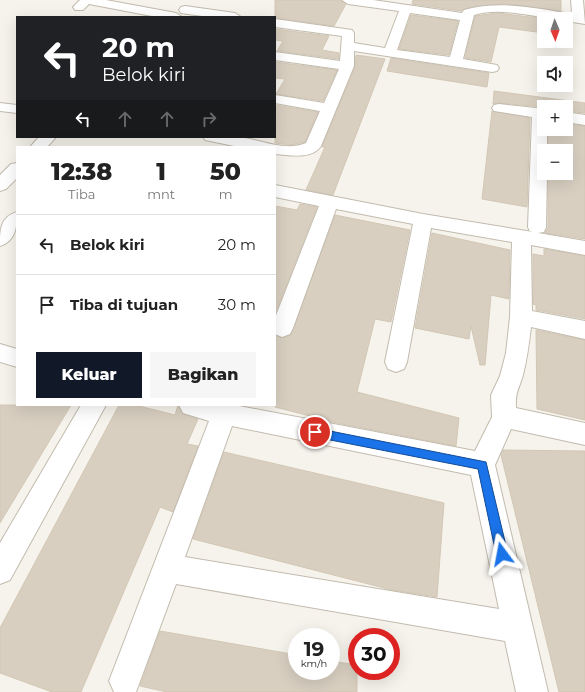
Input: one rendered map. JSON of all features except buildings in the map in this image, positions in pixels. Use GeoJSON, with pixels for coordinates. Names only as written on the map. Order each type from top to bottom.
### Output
{"type":"FeatureCollection","features":[{"type":"Feature","properties":{"kind":"street"},"geometry":{"type":"LineString","coordinates":[[79,7],[87,0],[145,12],[208,16]]}},
{"type":"Feature","properties":{"kind":"street"},"geometry":{"type":"LineString","coordinates":[[145,12],[160,0]]}},
{"type":"Feature","properties":{"kind":"street"},"geometry":{"type":"LineString","coordinates":[[180,15],[194,0]]}},
{"type":"Feature","properties":{"kind":"street"},"geometry":{"type":"LineString","coordinates":[[348,0],[382,2],[406,8],[467,16]]}},
{"type":"Feature","properties":{"kind":"street"},"geometry":{"type":"LineString","coordinates":[[443,13],[447,0]]}},
{"type":"Feature","properties":{"kind":"street"},"geometry":{"type":"LineString","coordinates":[[455,63],[468,13],[484,8],[510,5],[581,20],[577,0]]}},
{"type":"Feature","properties":{"kind":"street"},"geometry":{"type":"LineString","coordinates":[[390,52],[406,8]]}},
{"type":"Feature","properties":{"kind":"street"},"geometry":{"type":"LineString","coordinates":[[276,23],[348,33],[347,66],[313,146],[301,151],[276,149]]}},
{"type":"Feature","properties":{"kind":"street"},"geometry":{"type":"LineString","coordinates":[[348,46],[492,68]]}},
{"type":"Feature","properties":{"kind":"street"},"geometry":{"type":"LineString","coordinates":[[276,56],[347,66]]}},
{"type":"Feature","properties":{"kind":"street"},"geometry":{"type":"LineString","coordinates":[[276,99],[328,108]]}},
{"type":"Feature","properties":{"kind":"street"},"geometry":{"type":"LineString","coordinates":[[0,107],[16,109]]}},
{"type":"Feature","properties":{"kind":"street"},"geometry":{"type":"LineString","coordinates":[[499,108],[537,113]]}},
{"type":"Feature","properties":{"kind":"street"},"geometry":{"type":"LineString","coordinates":[[573,118],[585,120]]}},
{"type":"Feature","properties":{"kind":"street"},"geometry":{"type":"LineString","coordinates":[[532,692],[482,465],[504,417],[503,395],[511,376],[517,353],[540,136]]}},
{"type":"Feature","properties":{"kind":"street"},"geometry":{"type":"LineString","coordinates":[[39,146],[47,138]]}},
{"type":"Feature","properties":{"kind":"street"},"geometry":{"type":"LineString","coordinates":[[217,138],[260,146]]}},
{"type":"Feature","properties":{"kind":"street"},"geometry":{"type":"LineString","coordinates":[[0,185],[16,169]]}},
{"type":"Feature","properties":{"kind":"street"},"geometry":{"type":"LineString","coordinates":[[276,191],[423,220],[530,231],[585,248]]}},
{"type":"Feature","properties":{"kind":"street"},"geometry":{"type":"LineString","coordinates":[[282,328],[330,202]]}},
{"type":"Feature","properties":{"kind":"street"},"geometry":{"type":"LineString","coordinates":[[0,239],[16,219]]}},
{"type":"Feature","properties":{"kind":"street"},"geometry":{"type":"LineString","coordinates":[[396,362],[423,220]]}},
{"type":"Feature","properties":{"kind":"street"},"geometry":{"type":"LineString","coordinates":[[520,317],[585,330]]}},
{"type":"Feature","properties":{"kind":"street"},"geometry":{"type":"LineString","coordinates":[[0,353],[16,358]]}},
{"type":"Feature","properties":{"kind":"street"},"geometry":{"type":"LineString","coordinates":[[0,570],[93,406]]}},
{"type":"Feature","properties":{"kind":"street"},"geometry":{"type":"LineString","coordinates":[[195,406],[224,414],[482,465]]}},
{"type":"Feature","properties":{"kind":"street"},"geometry":{"type":"LineString","coordinates":[[125,681],[224,414]]}},
{"type":"Feature","properties":{"kind":"street"},"geometry":{"type":"LineString","coordinates":[[504,417],[585,434]]}},
{"type":"Feature","properties":{"kind":"street"},"geometry":{"type":"LineString","coordinates":[[167,568],[519,628]]}},
{"type":"Feature","properties":{"kind":"route"},"geometry":{"type":"LineString","coordinates":[[315,432],[482,465],[502,554]]}}]}
